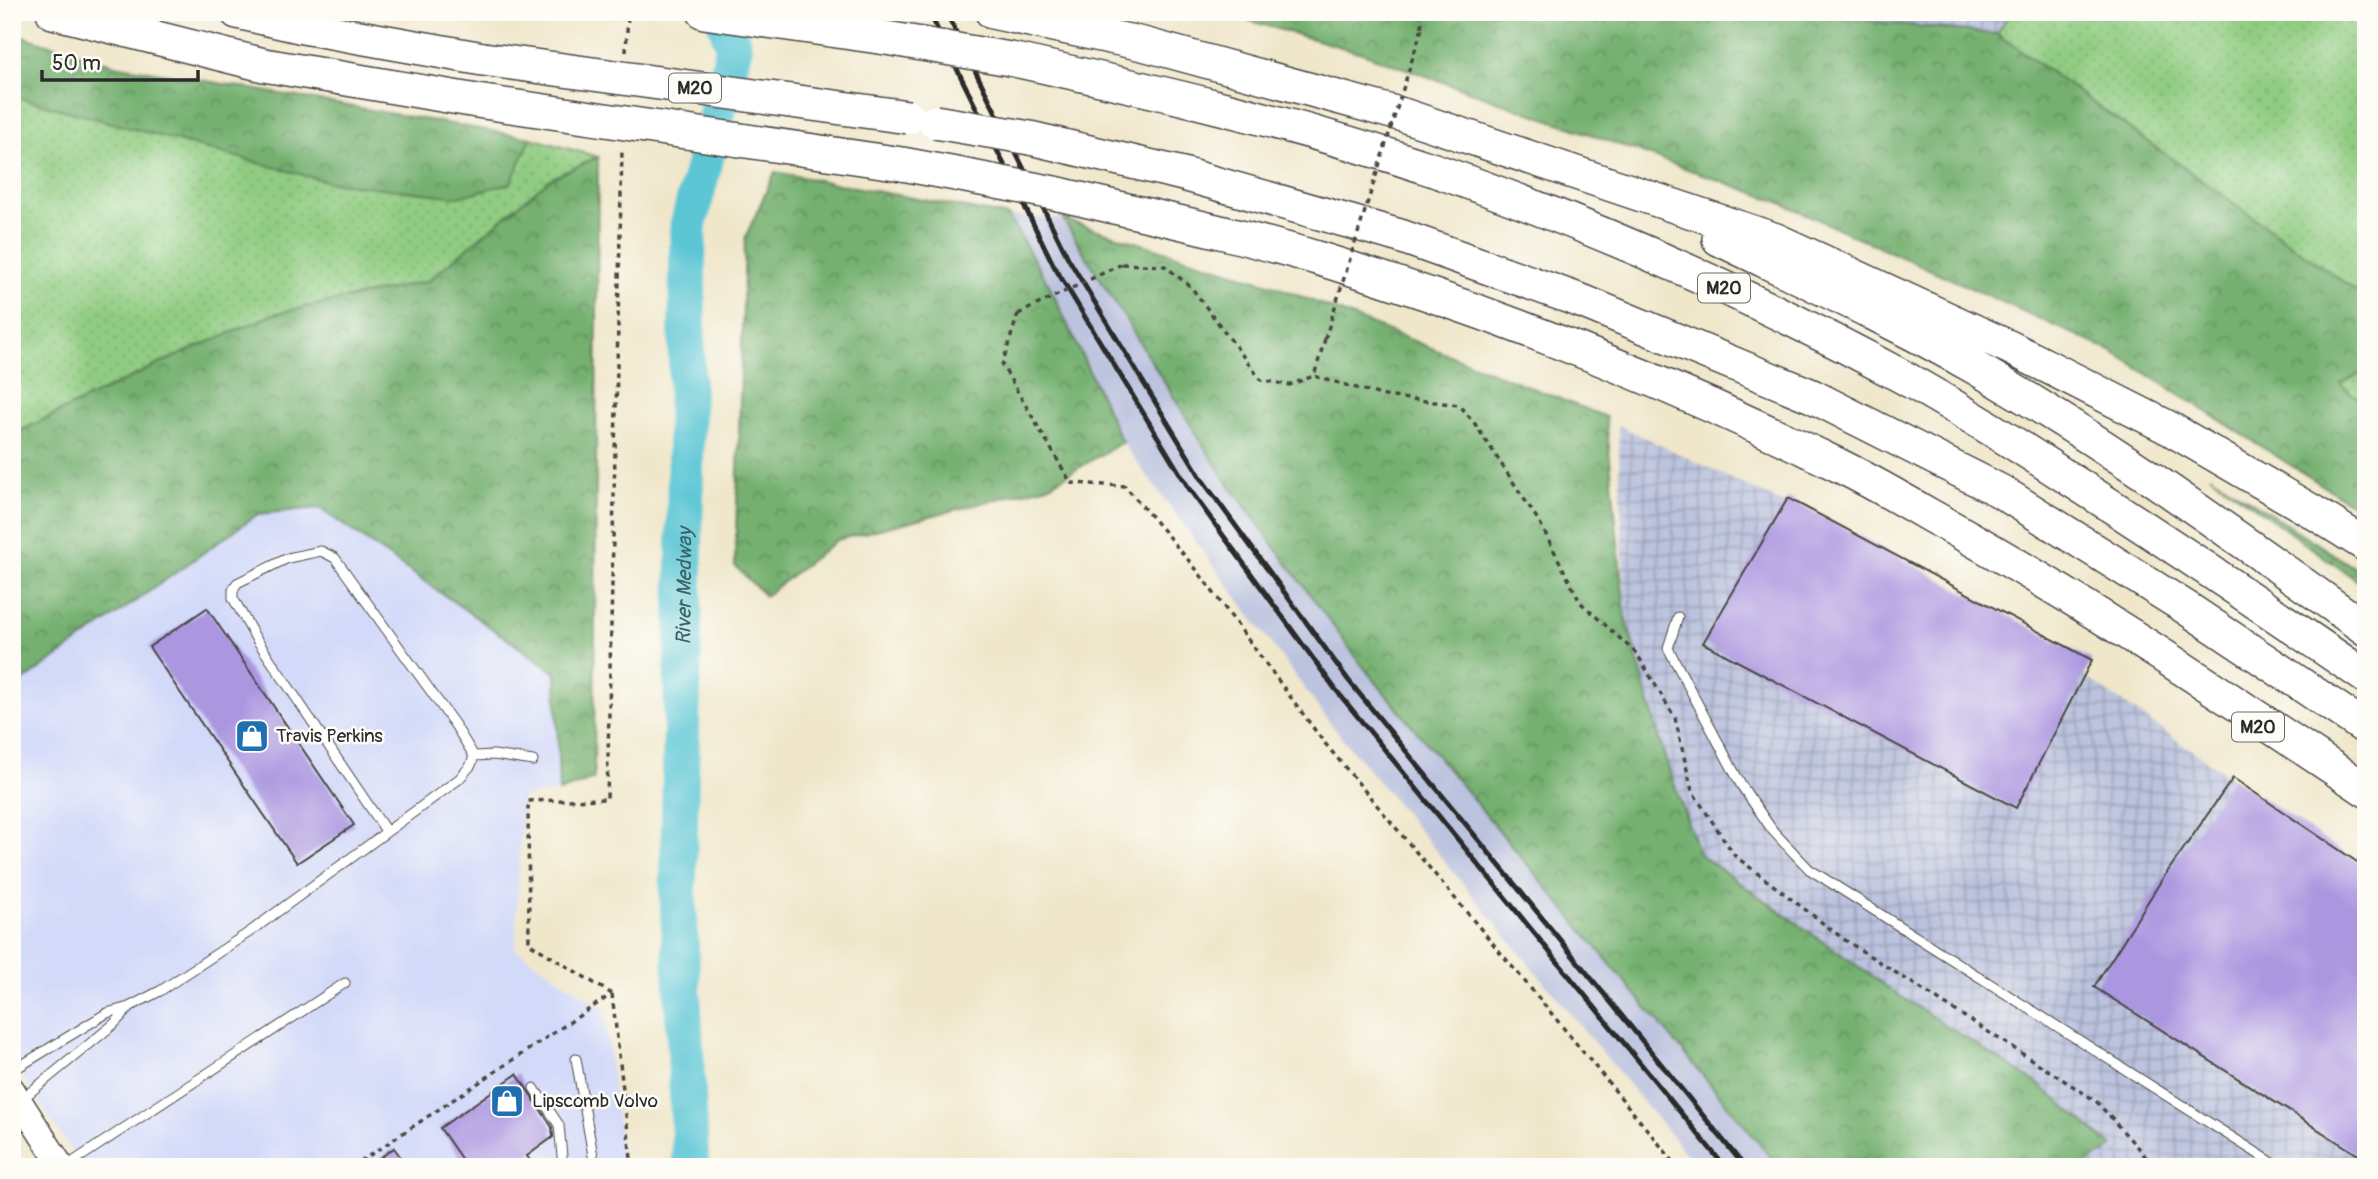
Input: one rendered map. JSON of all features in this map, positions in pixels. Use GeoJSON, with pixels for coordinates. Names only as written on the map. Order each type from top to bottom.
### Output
{"type":"FeatureCollection","features":[{"type":"Feature","properties":{"kind":"highway","name":"M20"},"geometry":{"type":"LineString","coordinates":[[53,12],[264,65],[477,101],[902,164],[1059,194],[1319,259],[1464,307],[1605,361],[1717,408],[1843,467],[1997,552],[2150,646],[2366,790]]}},
{"type":"Feature","properties":{"kind":"highway","name":"M20"},"geometry":{"type":"LineString","coordinates":[[237,12],[303,27],[483,59],[922,120],[1030,138],[1183,174],[1400,236],[1584,302],[1812,396],[2000,491],[2185,607],[2366,727]]}},
{"type":"Feature","properties":{"kind":"highway","name":"M20"},"geometry":{"type":"LineString","coordinates":[[704,12],[1010,59],[1177,95],[1434,170],[1566,220],[1678,267],[1779,314],[1904,378],[2012,442],[2172,544],[2366,677]]}},
{"type":"Feature","properties":{"kind":"highway","name":"M20"},"geometry":{"type":"LineString","coordinates":[[992,12],[1143,44],[1403,114],[1776,240],[2009,347],[2169,428],[2366,545]]}},
{"type":"Feature","properties":{"kind":"highway","name":"M20"},"geometry":{"type":"LineString","coordinates":[[1487,143],[1661,212],[1839,297],[1974,367],[2105,448],[2366,629]]}},
{"type":"Feature","properties":{"kind":"highway","name":"M20"},"geometry":{"type":"LineString","coordinates":[[2150,646],[2366,808]]}},
{"type":"Feature","properties":{"kind":"street"},"geometry":{"type":"LineString","coordinates":[[16,1095],[64,1167]]}},
{"type":"Feature","properties":{"kind":"lane"},"geometry":{"type":"LineString","coordinates":[[386,831],[255,637],[233,598],[237,583],[288,558],[321,551],[329,554],[344,569],[474,756]]}},
{"type":"Feature","properties":{"kind":"lane"},"geometry":{"type":"LineString","coordinates":[[1678,617],[1668,648],[1741,785],[1773,831],[1809,869],[2264,1163],[2279,1167]]}},
{"type":"Feature","properties":{"kind":"lane"},"geometry":{"type":"LineString","coordinates":[[474,756],[494,755],[533,761]]}},
{"type":"Feature","properties":{"kind":"lane"},"geometry":{"type":"LineString","coordinates":[[12,1071],[107,1013],[129,1007],[160,991],[251,930],[459,779],[471,765],[474,756]]}},
{"type":"Feature","properties":{"kind":"lane"},"geometry":{"type":"LineString","coordinates":[[64,1167],[345,983]]}},
{"type":"Feature","properties":{"kind":"lane"},"geometry":{"type":"LineString","coordinates":[[16,1095],[114,1024],[129,1007]]}},
{"type":"Feature","properties":{"kind":"lane"},"geometry":{"type":"LineString","coordinates":[[576,1059],[595,1167]]}},
{"type":"Feature","properties":{"kind":"lane"},"geometry":{"type":"LineString","coordinates":[[534,1088],[559,1125],[563,1167]]}},
{"type":"Feature","properties":{"kind":"path"},"geometry":{"type":"LineString","coordinates":[[1325,339],[1422,28],[1420,12]]}},
{"type":"Feature","properties":{"kind":"path"},"geometry":{"type":"LineString","coordinates":[[612,994],[529,943],[528,801],[607,799],[621,161]]}},
{"type":"Feature","properties":{"kind":"path"},"geometry":{"type":"LineString","coordinates":[[1314,376],[1289,385],[1261,380],[1191,287],[1165,266],[1122,264],[1018,314],[1002,365],[1071,483],[1125,486],[1196,569],[1323,741],[1678,1167]]}},
{"type":"Feature","properties":{"kind":"path"},"geometry":{"type":"LineString","coordinates":[[352,1167],[612,994]]}},
{"type":"Feature","properties":{"kind":"path"},"geometry":{"type":"LineString","coordinates":[[612,994],[632,1167]]}},
{"type":"Feature","properties":{"kind":"shaded area"},"geometry":{"type":"Polygon","coordinates":[[[1778,12],[2010,12],[1997,34],[1778,12]]]}},
{"type":"Feature","properties":{"kind":"shaded area"},"geometry":{"type":"Polygon","coordinates":[[[1008,216],[1063,219],[1220,472],[1364,668],[1779,1167],[1697,1167],[1330,723],[1122,442],[1008,216]]]}},
{"type":"Feature","properties":{"kind":"shaded area"},"geometry":{"type":"Polygon","coordinates":[[[1618,425],[1827,524],[2059,659],[2366,870],[2366,1167],[2081,1167],[2112,1148],[2038,1084],[1900,996],[1699,854],[1665,758],[1625,616],[1618,425]]]}},
{"type":"Feature","properties":{"kind":"shaded area"},"geometry":{"type":"Polygon","coordinates":[[[319,508],[557,673],[559,792],[523,796],[515,949],[604,1009],[623,1167],[82,1167],[12,1061],[12,689],[259,514],[319,508]]]}},
{"type":"Feature","properties":{"kind":"green space"},"geometry":{"type":"Polygon","coordinates":[[[1218,12],[1778,12],[1997,34],[2366,298],[2366,371],[2340,384],[2366,405],[2366,513],[2111,351],[1777,201],[1362,53],[1218,12]]]}},
{"type":"Feature","properties":{"kind":"green space"},"geometry":{"type":"Polygon","coordinates":[[[2010,12],[2351,12],[2366,20],[2366,298],[1997,34],[2010,12]]]}},
{"type":"Feature","properties":{"kind":"green space"},"geometry":{"type":"Polygon","coordinates":[[[12,33],[115,65],[531,138],[511,183],[458,197],[329,182],[12,96],[12,33]]]}},
{"type":"Feature","properties":{"kind":"green space"},"geometry":{"type":"Polygon","coordinates":[[[12,96],[510,183],[531,138],[598,157],[550,179],[428,281],[274,314],[165,361],[12,435],[12,96]]]}},
{"type":"Feature","properties":{"kind":"green space"},"geometry":{"type":"Polygon","coordinates":[[[598,157],[594,779],[559,792],[556,673],[319,508],[258,514],[12,689],[12,435],[165,361],[274,314],[428,281],[550,179],[598,157]]]}},
{"type":"Feature","properties":{"kind":"green space"},"geometry":{"type":"Polygon","coordinates":[[[775,172],[1008,216],[1050,287],[1122,442],[1048,486],[837,540],[765,596],[735,566],[745,238],[775,172]]]}},
{"type":"Feature","properties":{"kind":"green space"},"geometry":{"type":"Polygon","coordinates":[[[1063,219],[1272,285],[1606,417],[1625,616],[1665,758],[1699,854],[1900,996],[2038,1084],[2113,1147],[2081,1167],[1887,1167],[1868,1157],[1856,1167],[1779,1167],[1364,668],[1220,472],[1063,219]]]}},
{"type":"Feature","properties":{"kind":"green space"},"geometry":{"type":"Polygon","coordinates":[[[2366,371],[2366,405],[2340,384],[2366,371]]]}},
{"type":"Feature","properties":{"kind":"green space"},"geometry":{"type":"Polygon","coordinates":[[[2210,475],[2366,575],[2366,587],[2210,475]]]}},
{"type":"Feature","properties":{"kind":"building"},"geometry":{"type":"Polygon","coordinates":[[[1788,498],[2092,660],[2016,808],[1703,643],[1788,498]]]}},
{"type":"Feature","properties":{"kind":"building","name":"Travis Perkins"},"geometry":{"type":"Polygon","coordinates":[[[207,608],[354,825],[297,863],[149,647],[207,608]]]}},
{"type":"Feature","properties":{"kind":"building"},"geometry":{"type":"Polygon","coordinates":[[[2233,778],[2366,868],[2366,1160],[2094,987],[2161,881],[2233,778]]]}},
{"type":"Feature","properties":{"kind":"building","name":"Lipscomb Volvo"},"geometry":{"type":"Polygon","coordinates":[[[517,1074],[552,1127],[553,1137],[527,1156],[534,1167],[467,1167],[440,1128],[517,1074]]]}},
{"type":"Feature","properties":{"kind":"building"},"geometry":{"type":"Polygon","coordinates":[[[394,1148],[408,1167],[367,1167],[394,1148]]]}},
{"type":"Feature","properties":{"kind":"waterway","name":"River Medway"},"geometry":{"type":"LineString","coordinates":[[691,1167],[678,897],[688,226],[734,48],[722,12]]}},
{"type":"Feature","properties":{"kind":"railway"},"geometry":{"type":"LineString","coordinates":[[929,12],[1054,266],[1190,490],[1336,690],[1725,1167]]}},
{"type":"Feature","properties":{"kind":"railway"},"geometry":{"type":"LineString","coordinates":[[946,12],[1068,258],[1203,481],[1349,681],[1745,1167]]}},
{"type":"Feature","properties":{"kind":"place","name":"Travis Perkins"},"geometry":{"type":"Point","coordinates":[252,736]}},
{"type":"Feature","properties":{"kind":"place","name":"Lipscomb Volvo"},"geometry":{"type":"Point","coordinates":[507,1101]}}]}
